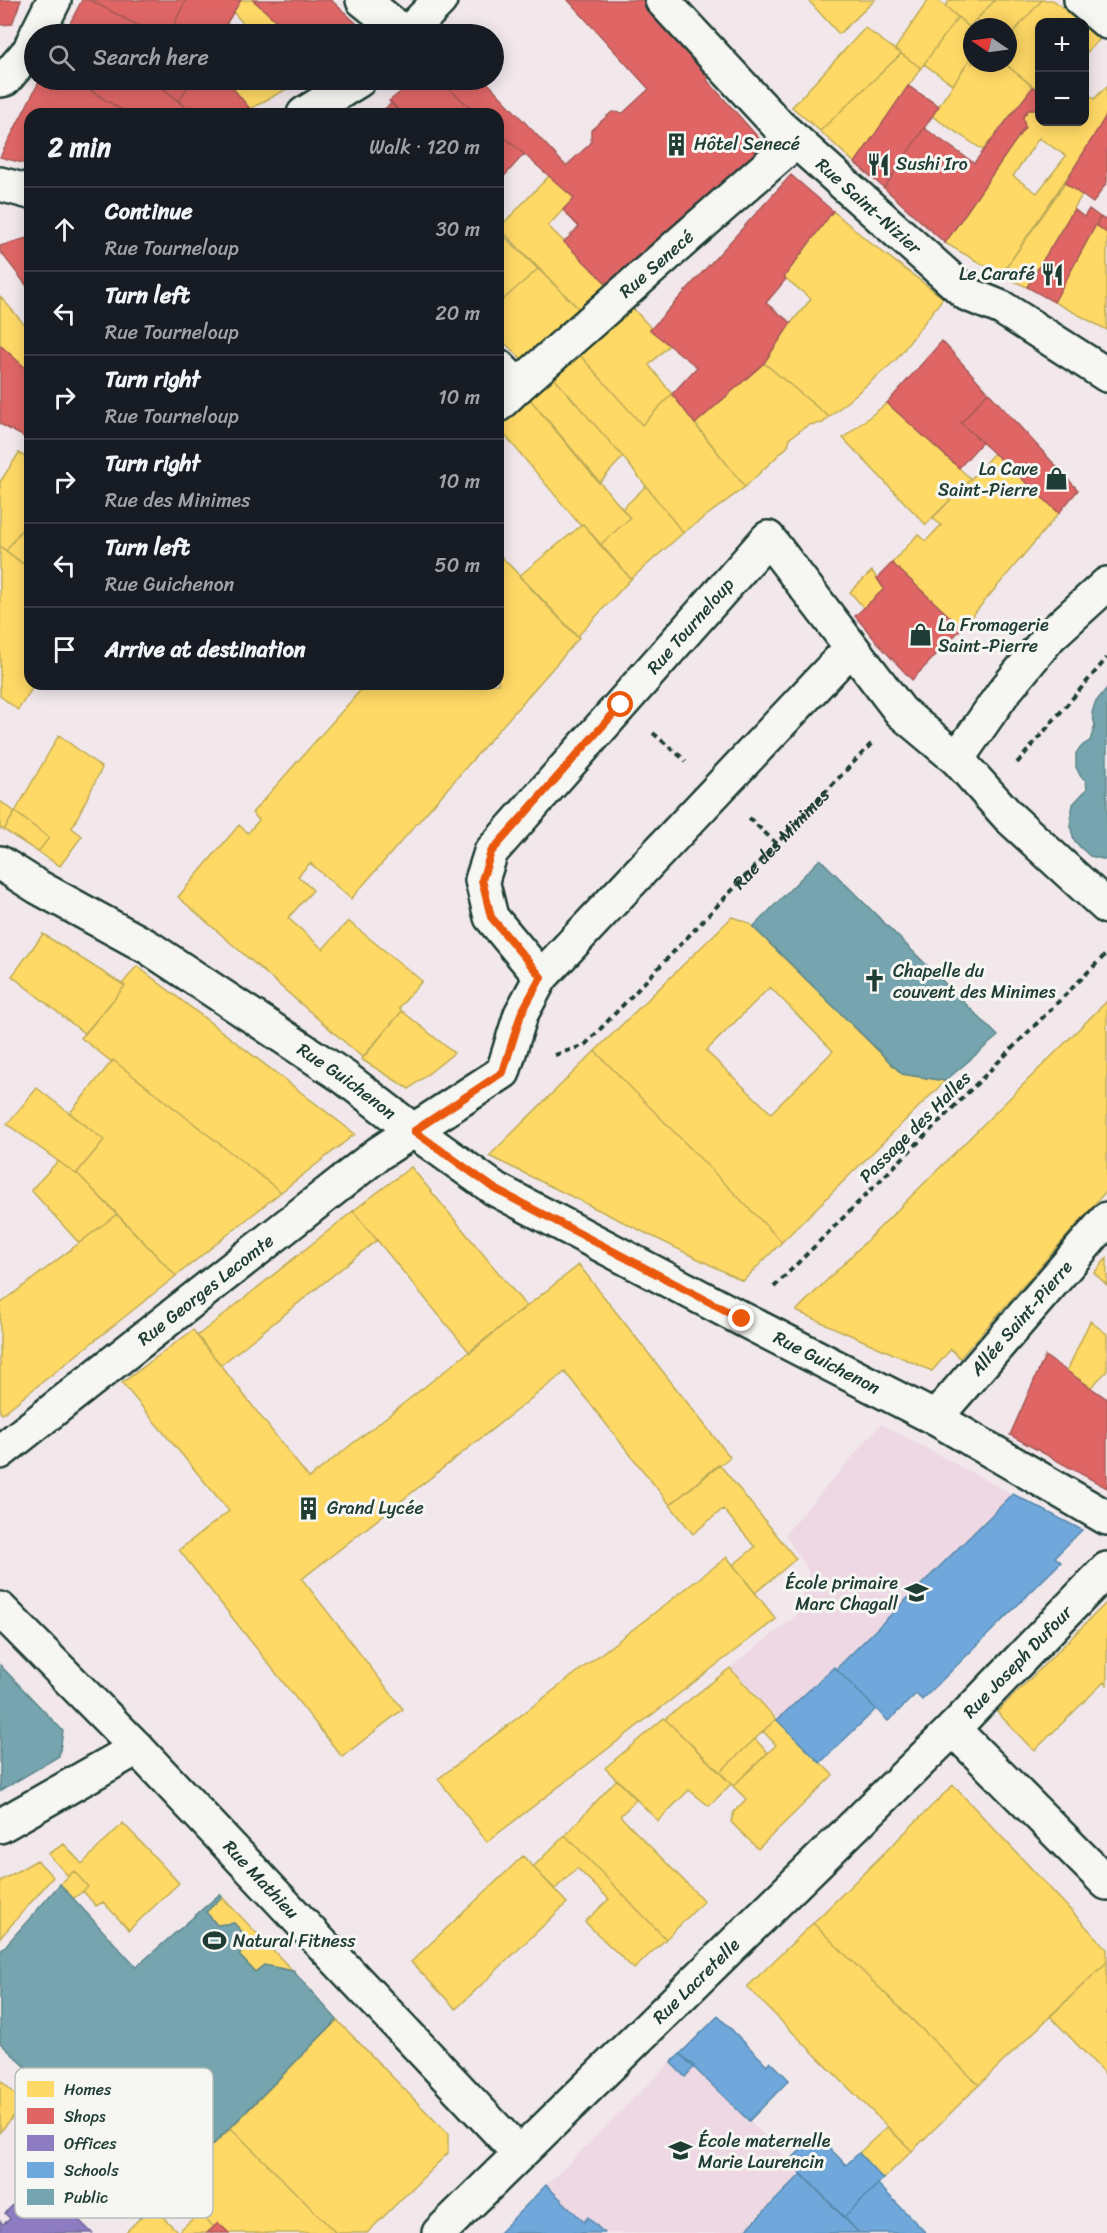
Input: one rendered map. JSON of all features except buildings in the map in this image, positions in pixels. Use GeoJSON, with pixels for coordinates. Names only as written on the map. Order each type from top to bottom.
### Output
{"type":"FeatureCollection","features":[{"type":"Feature","properties":{"kind":"street"},"geometry":{"type":"LineString","coordinates":[[42,24],[54,0]]}},
{"type":"Feature","properties":{"kind":"street"},"geometry":{"type":"LineString","coordinates":[[363,0],[393,24]]}},
{"type":"Feature","properties":{"kind":"street"},"geometry":{"type":"LineString","coordinates":[[416,24],[440,0]]}},
{"type":"Feature","properties":{"kind":"street","name":"Rue Saint-Nizier"},"geometry":{"type":"LineString","coordinates":[[662,0],[778,124],[967,294],[1002,308],[1107,375]]}},
{"type":"Feature","properties":{"kind":"street"},"geometry":{"type":"LineString","coordinates":[[1081,0],[1107,22]]}},
{"type":"Feature","properties":{"kind":"street"},"geometry":{"type":"LineString","coordinates":[[0,80],[5,79],[24,57]]}},
{"type":"Feature","properties":{"kind":"street"},"geometry":{"type":"LineString","coordinates":[[314,108],[343,90]]}},
{"type":"Feature","properties":{"kind":"street","name":"Rue Senecé"},"geometry":{"type":"LineString","coordinates":[[504,386],[796,141]]}},
{"type":"Feature","properties":{"kind":"street"},"geometry":{"type":"LineString","coordinates":[[0,184],[24,190]]}},
{"type":"Feature","properties":{"kind":"street","name":"Rue Tourneloup"},"geometry":{"type":"LineString","coordinates":[[541,977],[491,917],[482,880],[491,852],[768,538],[851,648]]}},
{"type":"Feature","properties":{"kind":"street"},"geometry":{"type":"LineString","coordinates":[[957,759],[1003,693],[1050,636],[1107,584]]}},
{"type":"Feature","properties":{"kind":"street"},"geometry":{"type":"LineString","coordinates":[[414,1131],[503,1072],[521,1014],[541,977],[851,648],[901,712],[957,759],[1009,817],[1107,907]]}},
{"type":"Feature","properties":{"kind":"street","name":"Rue Guichenon"},"geometry":{"type":"LineString","coordinates":[[0,863],[38,887],[148,947],[344,1077],[495,1189],[935,1418],[1107,1518]]}},
{"type":"Feature","properties":{"kind":"street","name":"Rue Georges Lecomte"},"geometry":{"type":"LineString","coordinates":[[0,1452],[379,1153],[414,1131]]}},
{"type":"Feature","properties":{"kind":"street","name":"Allée Saint-Pierre"},"geometry":{"type":"LineString","coordinates":[[935,1418],[1107,1219]]}},
{"type":"Feature","properties":{"kind":"street","name":"Rue Joseph Dufour"},"geometry":{"type":"LineString","coordinates":[[953,1729],[1107,1569]]}},
{"type":"Feature","properties":{"kind":"street","name":"Rue Mathieu"},"geometry":{"type":"LineString","coordinates":[[0,1609],[136,1748],[519,2153]]}},
{"type":"Feature","properties":{"kind":"street"},"geometry":{"type":"LineString","coordinates":[[953,1729],[1107,1883]]}},
{"type":"Feature","properties":{"kind":"street","name":"Rue Lacretelle"},"geometry":{"type":"LineString","coordinates":[[439,2233],[953,1729]]}},
{"type":"Feature","properties":{"kind":"street"},"geometry":{"type":"LineString","coordinates":[[0,1826],[136,1748]]}},
{"type":"Feature","properties":{"kind":"path"},"geometry":{"type":"LineString","coordinates":[[990,795],[1107,658]]}},
{"type":"Feature","properties":{"kind":"path","name":"Rue des Minimes"},"geometry":{"type":"LineString","coordinates":[[503,1072],[585,1045],[901,712]]}},
{"type":"Feature","properties":{"kind":"path","name":"Passage des Halles"},"geometry":{"type":"LineString","coordinates":[[742,1319],[1107,953]]}},
{"type":"Feature","properties":{"kind":"shaded area","name":"École primaire Marc Chagall"},"geometry":{"type":"Polygon","coordinates":[[[881,1424],[1081,1531],[1055,1556],[1060,1562],[922,1700],[915,1695],[888,1722],[835,1666],[779,1720],[731,1667],[797,1615],[809,1572],[785,1534],[881,1424]]]}},
{"type":"Feature","properties":{"kind":"shaded area","name":"École maternelle Marie Laurencin"},"geometry":{"type":"Polygon","coordinates":[[[681,2052],[859,2233],[498,2233],[681,2052]]]}},
{"type":"Feature","properties":{"kind":"place","name":"Hôtel Senecé"},"geometry":{"type":"Point","coordinates":[676,144]}},
{"type":"Feature","properties":{"kind":"place","name":"Sushi Iro"},"geometry":{"type":"Point","coordinates":[878,164]}},
{"type":"Feature","properties":{"kind":"place","name":"Le Carafé"},"geometry":{"type":"Point","coordinates":[1053,274]}},
{"type":"Feature","properties":{"kind":"place","name":"La Cave Saint-Pierre"},"geometry":{"type":"Point","coordinates":[1056,479]}},
{"type":"Feature","properties":{"kind":"place","name":"La Fromagerie Saint-Pierre"},"geometry":{"type":"Point","coordinates":[920,635]}},
{"type":"Feature","properties":{"kind":"place","name":"Chapelle du couvent des Minimes"},"geometry":{"type":"Point","coordinates":[875,981]}},
{"type":"Feature","properties":{"kind":"place","name":"Grand Lycée"},"geometry":{"type":"Point","coordinates":[309,1508]}},
{"type":"Feature","properties":{"kind":"place","name":"École primaire Marc Chagall"},"geometry":{"type":"Point","coordinates":[916,1593]}},
{"type":"Feature","properties":{"kind":"place","name":"Natural Fitness"},"geometry":{"type":"Point","coordinates":[215,1941]}},
{"type":"Feature","properties":{"kind":"place","name":"École maternelle Marie Laurencin"},"geometry":{"type":"Point","coordinates":[680,2151]}},
{"type":"Feature","properties":{"kind":"route"},"geometry":{"type":"LineString","coordinates":[[621,705],[491,852],[482,880],[491,917],[541,977],[521,1014],[503,1072],[414,1131],[495,1189],[742,1319]]}}]}
